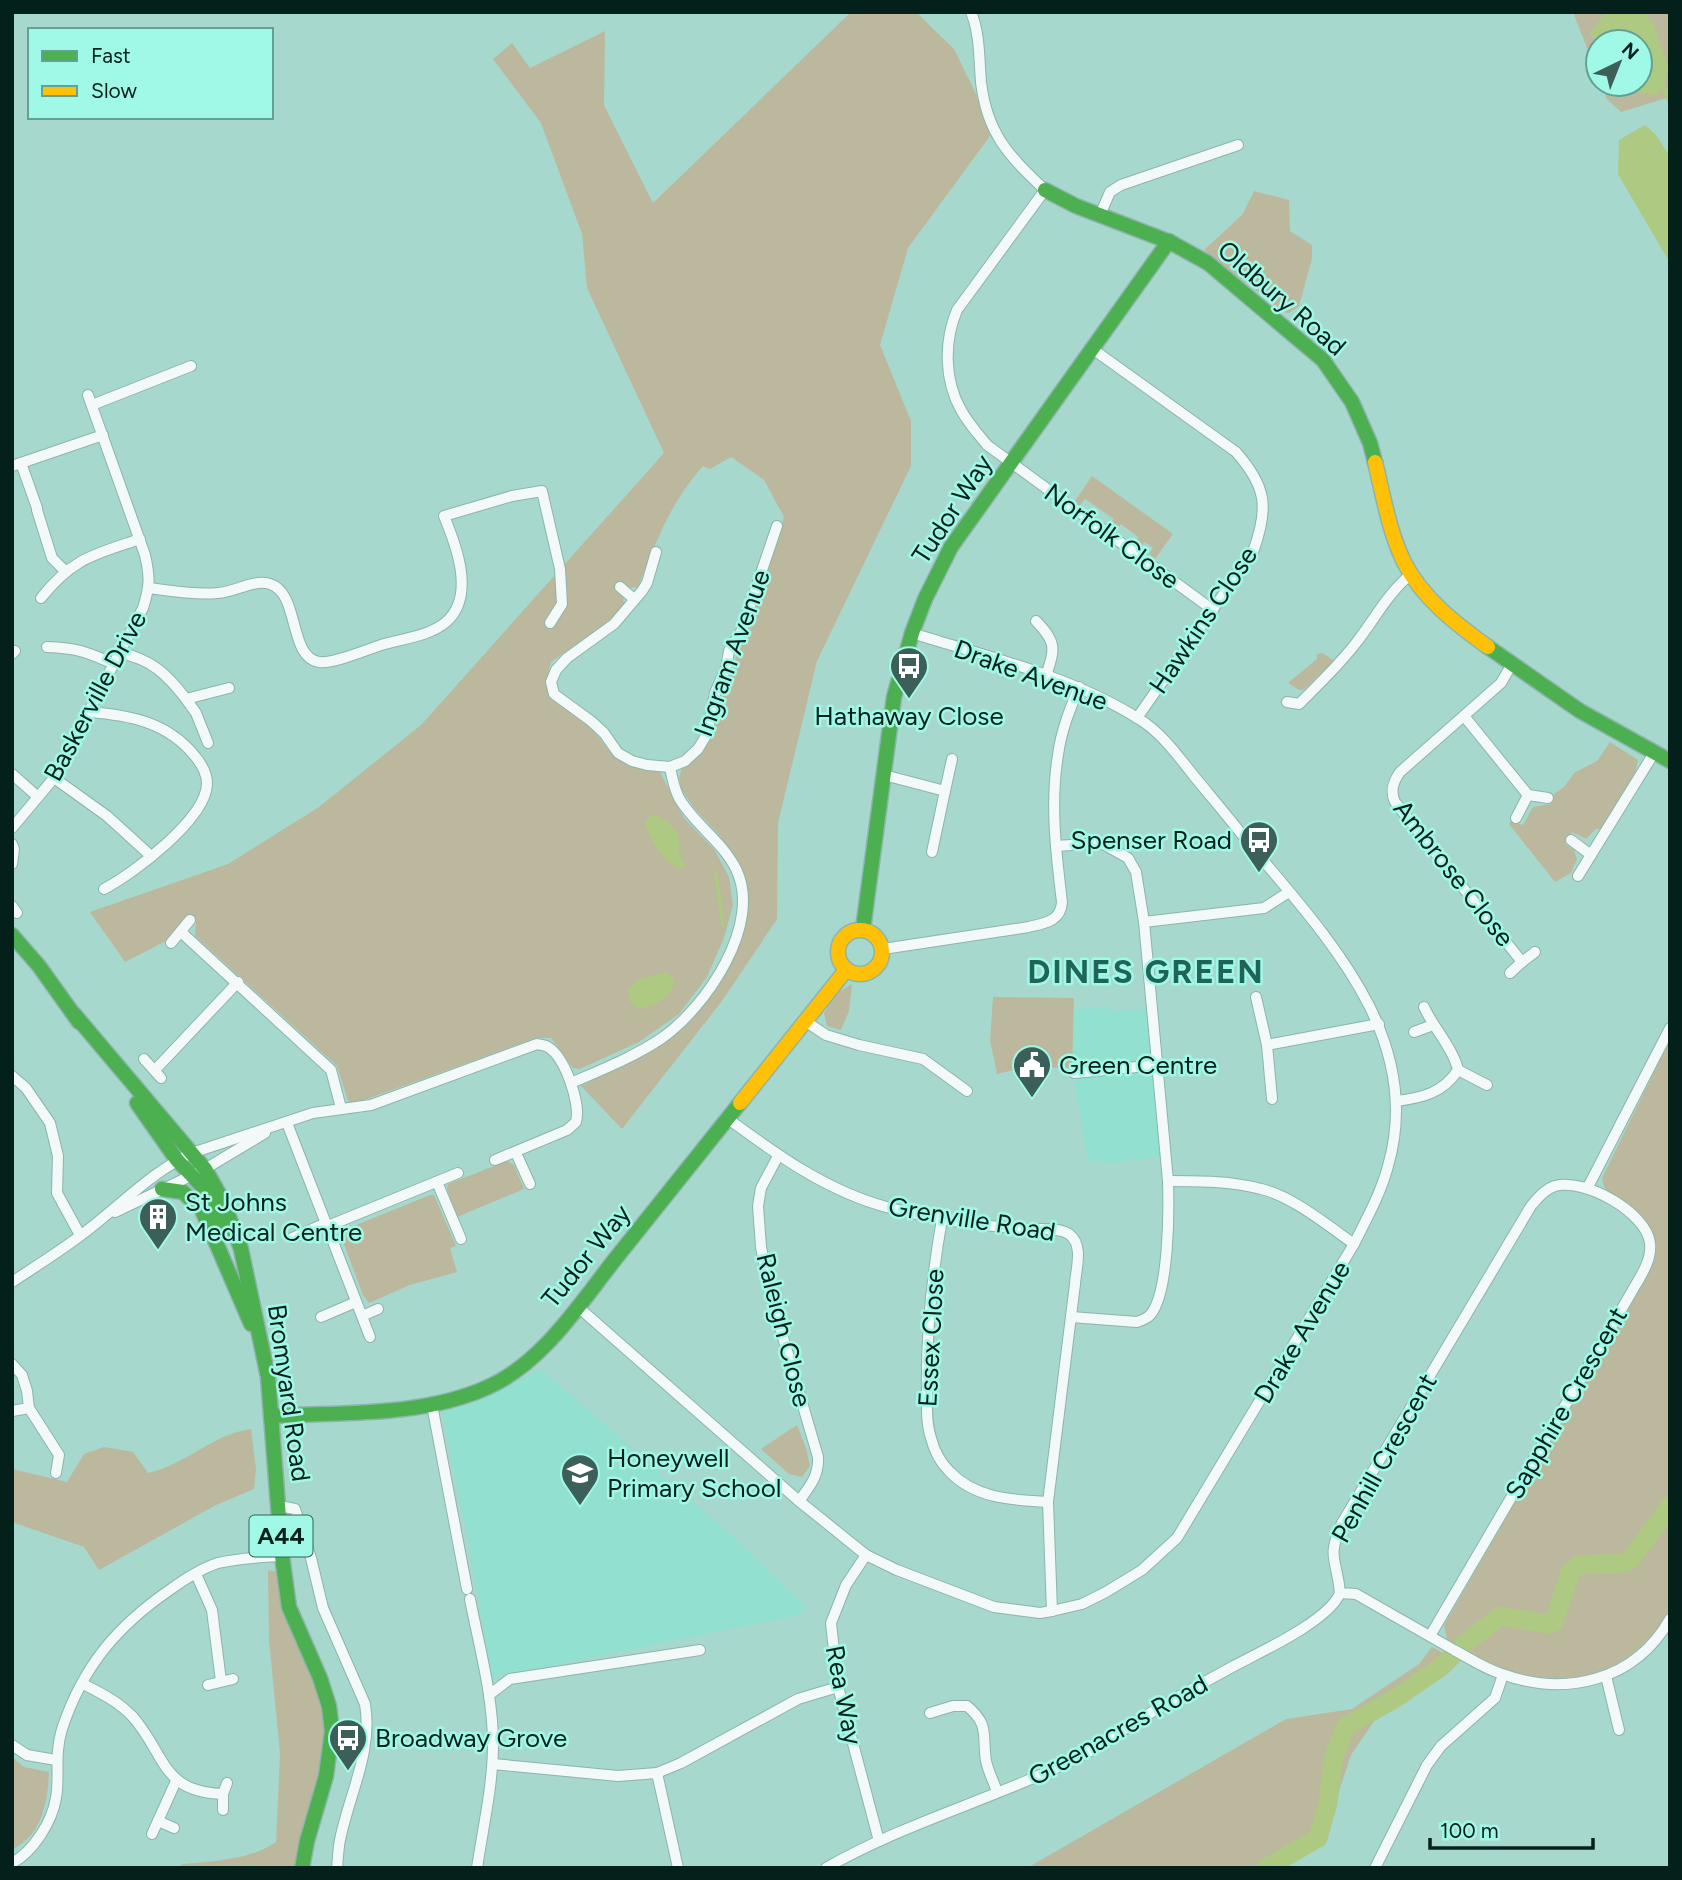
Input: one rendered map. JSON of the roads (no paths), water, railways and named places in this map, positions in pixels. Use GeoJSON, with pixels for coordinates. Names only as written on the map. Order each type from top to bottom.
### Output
{"type":"FeatureCollection","features":[{"type":"Feature","properties":{"kind":"street","name":"Oldbury Road"},"geometry":{"type":"LineString","coordinates":[[971,12],[976,24],[982,88],[994,133],[1014,160],[1045,190],[1061,200],[1170,241],[1209,263],[1323,360],[1352,402],[1370,443],[1394,535],[1411,575],[1439,608],[1455,624],[1580,712],[1670,761]]}},
{"type":"Feature","properties":{"kind":"street"},"geometry":{"type":"LineString","coordinates":[[1100,215],[1110,192],[1121,185],[1238,145]]}},
{"type":"Feature","properties":{"kind":"street","name":"Norfolk Close"},"geometry":{"type":"LineString","coordinates":[[1045,190],[957,310],[950,327],[946,352],[959,408],[987,445],[1213,610]]}},
{"type":"Feature","properties":{"kind":"street","name":"Tudor Way"},"geometry":{"type":"LineString","coordinates":[[863,929],[894,697],[912,633],[925,599],[951,547],[1170,241]]}},
{"type":"Feature","properties":{"kind":"street","name":"Hawkins Close"},"geometry":{"type":"LineString","coordinates":[[1094,350],[1236,453],[1253,472],[1263,505],[1261,530],[1253,552],[1138,718]]}},
{"type":"Feature","properties":{"kind":"street","name":"Baskerville Drive"},"geometry":{"type":"LineString","coordinates":[[12,828],[54,778],[143,608],[149,588],[150,578],[140,539],[90,400],[191,366]]}},
{"type":"Feature","properties":{"kind":"street"},"geometry":{"type":"LineString","coordinates":[[65,571],[52,558],[37,509],[17,465],[103,435]]}},
{"type":"Feature","properties":{"kind":"street"},"geometry":{"type":"LineString","coordinates":[[149,588],[220,593],[260,583],[269,584],[276,587],[290,608],[304,651],[320,662],[339,658],[429,631],[446,622],[453,614],[462,579],[458,555],[444,516],[512,496],[542,491],[560,569],[562,604],[550,623]]}},
{"type":"Feature","properties":{"kind":"street","name":"Ingram Avenue"},"geometry":{"type":"LineString","coordinates":[[670,767],[685,761],[698,749],[706,734],[715,693],[726,668],[729,651],[741,632],[777,526]]}},
{"type":"Feature","properties":{"kind":"street"},"geometry":{"type":"LineString","coordinates":[[41,598],[65,571],[82,560],[140,539]]}},
{"type":"Feature","properties":{"kind":"street"},"geometry":{"type":"LineString","coordinates":[[570,1083],[622,1060],[662,1038],[685,1017],[723,967],[743,919],[744,894],[737,872],[729,856],[681,800],[674,787],[670,767],[632,761],[618,753],[592,721],[554,694],[551,682],[556,670],[567,658],[614,624],[647,583],[656,552]]}},
{"type":"Feature","properties":{"kind":"street"},"geometry":{"type":"LineString","coordinates":[[1287,702],[1299,704],[1332,671],[1357,642],[1394,588],[1411,575]]}},
{"type":"Feature","properties":{"kind":"street"},"geometry":{"type":"LineString","coordinates":[[620,587],[634,599]]}},
{"type":"Feature","properties":{"kind":"street"},"geometry":{"type":"LineString","coordinates":[[1036,621],[1051,637],[1053,653],[1046,676]]}},
{"type":"Feature","properties":{"kind":"street","name":"Drake Avenue"},"geometry":{"type":"LineString","coordinates":[[577,1306],[799,1501],[866,1555],[897,1570],[994,1607],[1052,1611],[1082,1604],[1106,1592],[1142,1570],[1177,1538],[1354,1244],[1376,1202],[1389,1165],[1396,1101],[1390,1055],[1379,1024],[1360,986],[1289,892],[1171,747],[1138,718],[1079,687],[912,633]]}},
{"type":"Feature","properties":{"kind":"street"},"geometry":{"type":"LineString","coordinates":[[47,647],[75,648],[114,664]]}},
{"type":"Feature","properties":{"kind":"street"},"geometry":{"type":"LineString","coordinates":[[120,653],[137,656],[160,670],[196,713],[208,743]]}},
{"type":"Feature","properties":{"kind":"street","name":"Ambrose Close"},"geometry":{"type":"LineString","coordinates":[[1512,664],[1501,683],[1400,772],[1393,784],[1392,794],[1522,962]]}},
{"type":"Feature","properties":{"kind":"street"},"geometry":{"type":"LineString","coordinates":[[883,949],[1049,923],[1057,917],[1061,909],[1056,846],[1055,790],[1058,754],[1068,715],[1079,687]]}},
{"type":"Feature","properties":{"kind":"street"},"geometry":{"type":"LineString","coordinates":[[186,699],[229,688]]}},
{"type":"Feature","properties":{"kind":"street"},"geometry":{"type":"LineString","coordinates":[[89,712],[120,714],[148,721],[180,739],[202,765],[207,784],[201,804],[192,817],[125,878],[104,889]]}},
{"type":"Feature","properties":{"kind":"street"},"geometry":{"type":"LineString","coordinates":[[1464,716],[1528,795],[1548,798]]}},
{"type":"Feature","properties":{"kind":"street"},"geometry":{"type":"LineString","coordinates":[[1578,876],[1654,753]]}},
{"type":"Feature","properties":{"kind":"street"},"geometry":{"type":"LineString","coordinates":[[932,852],[952,759]]}},
{"type":"Feature","properties":{"kind":"street"},"geometry":{"type":"LineString","coordinates":[[12,774],[38,797]]}},
{"type":"Feature","properties":{"kind":"street"},"geometry":{"type":"LineString","coordinates":[[884,775],[945,791]]}},
{"type":"Feature","properties":{"kind":"street"},"geometry":{"type":"LineString","coordinates":[[54,778],[107,816],[151,856]]}},
{"type":"Feature","properties":{"kind":"street"},"geometry":{"type":"LineString","coordinates":[[1516,818],[1528,795]]}},
{"type":"Feature","properties":{"kind":"street"},"geometry":{"type":"LineString","coordinates":[[1571,840],[1591,855]]}},
{"type":"Feature","properties":{"kind":"street"},"geometry":{"type":"LineString","coordinates":[[12,844],[12,864]]}},
{"type":"Feature","properties":{"kind":"street"},"geometry":{"type":"LineString","coordinates":[[1056,846],[1101,844],[1128,859],[1136,873],[1144,922],[1168,1181],[1169,1219],[1164,1268],[1152,1313],[1137,1322],[1071,1317]]}},
{"type":"Feature","properties":{"kind":"street"},"geometry":{"type":"LineString","coordinates":[[1144,922],[1264,908],[1289,892]]}},
{"type":"Feature","properties":{"kind":"street"},"geometry":{"type":"LineString","coordinates":[[171,943],[190,920]]}},
{"type":"Feature","properties":{"kind":"street"},"geometry":{"type":"LineString","coordinates":[[863,929],[872,932],[883,949],[876,968],[867,973],[856,974],[846,970],[839,961],[837,949],[842,938],[851,930],[863,929]]}},
{"type":"Feature","properties":{"kind":"street"},"geometry":{"type":"LineString","coordinates":[[181,932],[331,1070],[341,1108]]}},
{"type":"Feature","properties":{"kind":"street","name":"Bromyard Road"},"geometry":{"type":"LineString","coordinates":[[12,935],[39,966],[177,1160],[198,1172],[223,1201],[242,1249],[265,1359],[289,1608],[320,1678],[329,1706],[332,1731],[326,1776],[302,1868]]}},
{"type":"Feature","properties":{"kind":"street","name":"Ambrose Close"},"geometry":{"type":"LineString","coordinates":[[1510,973],[1535,953]]}},
{"type":"Feature","properties":{"kind":"street","name":"Tudor Way"},"geometry":{"type":"LineString","coordinates":[[271,1416],[432,1405],[489,1387],[531,1359],[554,1335],[846,970]]}},
{"type":"Feature","properties":{"kind":"street"},"geometry":{"type":"LineString","coordinates":[[144,1059],[158,1074],[238,982]]}},
{"type":"Feature","properties":{"kind":"street"},"geometry":{"type":"LineString","coordinates":[[1256,997],[1267,1045],[1272,1100]]}},
{"type":"Feature","properties":{"kind":"street"},"geometry":{"type":"LineString","coordinates":[[1424,1007],[1458,1070],[1487,1085]]}},
{"type":"Feature","properties":{"kind":"street","name":"Bromyard Road"},"geometry":{"type":"LineString","coordinates":[[74,1014],[192,1153],[198,1172]]}},
{"type":"Feature","properties":{"kind":"street"},"geometry":{"type":"LineString","coordinates":[[805,1021],[826,1035],[923,1059],[967,1091]]}},
{"type":"Feature","properties":{"kind":"street"},"geometry":{"type":"LineString","coordinates":[[1267,1045],[1379,1024]]}},
{"type":"Feature","properties":{"kind":"street"},"geometry":{"type":"LineString","coordinates":[[1414,1032],[1433,1026]]}},
{"type":"Feature","properties":{"kind":"street"},"geometry":{"type":"LineString","coordinates":[[1588,1187],[1670,1028]]}},
{"type":"Feature","properties":{"kind":"street"},"geometry":{"type":"LineString","coordinates":[[105,1217],[198,1172],[271,1129],[313,1114],[371,1105],[537,1044],[549,1047],[560,1060],[570,1083],[578,1108],[576,1122],[567,1130],[495,1160]]}},
{"type":"Feature","properties":{"kind":"street"},"geometry":{"type":"LineString","coordinates":[[1074,1073],[1158,1065]]}},
{"type":"Feature","properties":{"kind":"street"},"geometry":{"type":"LineString","coordinates":[[1396,1101],[1441,1090],[1458,1070]]}},
{"type":"Feature","properties":{"kind":"street"},"geometry":{"type":"LineString","coordinates":[[12,1076],[26,1088],[50,1123],[58,1156],[57,1193],[80,1235]]}},
{"type":"Feature","properties":{"kind":"street","name":"Grenville Road"},"geometry":{"type":"LineString","coordinates":[[727,1118],[778,1156],[832,1187],[888,1208],[1001,1227],[1063,1231],[1077,1243],[1071,1317],[1048,1502],[1052,1611]]}},
{"type":"Feature","properties":{"kind":"street"},"geometry":{"type":"LineString","coordinates":[[287,1123],[370,1337]]}},
{"type":"Feature","properties":{"kind":"street"},"geometry":{"type":"LineString","coordinates":[[12,1282],[105,1217],[142,1184],[177,1160],[256,1131],[271,1129]]}},
{"type":"Feature","properties":{"kind":"street"},"geometry":{"type":"LineString","coordinates":[[516,1153],[530,1184]]}},
{"type":"Feature","properties":{"kind":"street","name":"Raleigh Close"},"geometry":{"type":"LineString","coordinates":[[778,1156],[761,1188],[758,1206],[761,1247],[771,1293],[818,1457],[815,1480],[799,1501]]}},
{"type":"Feature","properties":{"kind":"street"},"geometry":{"type":"LineString","coordinates":[[292,1238],[458,1173]]}},
{"type":"Feature","properties":{"kind":"street"},"geometry":{"type":"LineString","coordinates":[[1168,1181],[1201,1181],[1262,1189],[1303,1210],[1354,1244]]}},
{"type":"Feature","properties":{"kind":"street"},"geometry":{"type":"LineString","coordinates":[[437,1182],[461,1240]]}},
{"type":"Feature","properties":{"kind":"street","name":"Penhill Crescent"},"geometry":{"type":"LineString","coordinates":[[1340,1593],[1332,1560],[1333,1544],[1342,1523],[1526,1213],[1539,1195],[1555,1186],[1573,1184],[1588,1187]]}},
{"type":"Feature","properties":{"kind":"street","name":"Sapphire Crescent"},"geometry":{"type":"LineString","coordinates":[[1430,1636],[1650,1256],[1650,1240],[1641,1223],[1631,1213],[1588,1187]]}},
{"type":"Feature","properties":{"kind":"street"},"geometry":{"type":"LineString","coordinates":[[162,1189],[183,1192],[202,1210],[265,1359]]}},
{"type":"Feature","properties":{"kind":"street","name":"Essex Close"},"geometry":{"type":"LineString","coordinates":[[942,1219],[934,1260],[927,1331],[928,1426],[931,1439],[938,1456],[949,1471],[982,1493],[1003,1499],[1048,1502]]}},
{"type":"Feature","properties":{"kind":"street"},"geometry":{"type":"LineString","coordinates":[[321,1317],[356,1301]]}},
{"type":"Feature","properties":{"kind":"street"},"geometry":{"type":"LineString","coordinates":[[362,1316],[378,1309]]}},
{"type":"Feature","properties":{"kind":"street"},"geometry":{"type":"LineString","coordinates":[[12,1364],[22,1375],[29,1408],[59,1455],[56,1473]]}},
{"type":"Feature","properties":{"kind":"street"},"geometry":{"type":"LineString","coordinates":[[432,1405],[489,1695],[492,1764],[477,1868]]}},
{"type":"Feature","properties":{"kind":"street"},"geometry":{"type":"LineString","coordinates":[[12,1411],[29,1408]]}},
{"type":"Feature","properties":{"kind":"street"},"geometry":{"type":"LineString","coordinates":[[279,1506],[295,1508],[323,1608],[365,1704],[367,1720],[360,1769],[340,1840],[337,1868]]}},
{"type":"Feature","properties":{"kind":"street","name":"Rea Way"},"geometry":{"type":"LineString","coordinates":[[866,1555],[846,1585],[831,1623],[838,1687],[879,1841]]}},
{"type":"Feature","properties":{"kind":"street"},"geometry":{"type":"LineString","coordinates":[[12,1863],[36,1840],[51,1814],[56,1797],[56,1760],[62,1730],[99,1655],[123,1626],[156,1599],[215,1564],[282,1556]]}},
{"type":"Feature","properties":{"kind":"street"},"geometry":{"type":"LineString","coordinates":[[196,1573],[212,1610],[221,1681]]}},
{"type":"Feature","properties":{"kind":"street"},"geometry":{"type":"LineString","coordinates":[[1340,1593],[1356,1594],[1503,1675],[1536,1681],[1575,1683],[1606,1676],[1642,1655],[1658,1638],[1670,1619]]}},
{"type":"Feature","properties":{"kind":"street","name":"Greenacres Road"},"geometry":{"type":"LineString","coordinates":[[879,1841],[1086,1754],[1136,1722],[1297,1632],[1328,1610],[1340,1593]]}},
{"type":"Feature","properties":{"kind":"street"},"geometry":{"type":"LineString","coordinates":[[489,1695],[510,1679],[700,1650]]}},
{"type":"Feature","properties":{"kind":"street"},"geometry":{"type":"LineString","coordinates":[[1375,1868],[1427,1765],[1441,1746],[1495,1698],[1503,1675]]}},
{"type":"Feature","properties":{"kind":"street"},"geometry":{"type":"LineString","coordinates":[[1606,1676],[1619,1730]]}},
{"type":"Feature","properties":{"kind":"street"},"geometry":{"type":"LineString","coordinates":[[208,1685],[233,1679]]}},
{"type":"Feature","properties":{"kind":"street"},"geometry":{"type":"LineString","coordinates":[[83,1684],[112,1699],[134,1718],[176,1781],[202,1793],[223,1794]]}},
{"type":"Feature","properties":{"kind":"street"},"geometry":{"type":"LineString","coordinates":[[492,1764],[618,1776],[657,1773],[681,1763],[798,1699],[838,1687]]}},
{"type":"Feature","properties":{"kind":"street"},"geometry":{"type":"LineString","coordinates":[[930,1713],[953,1706],[967,1706],[979,1716],[985,1729],[986,1762],[997,1792]]}},
{"type":"Feature","properties":{"kind":"street"},"geometry":{"type":"LineString","coordinates":[[12,1745],[27,1755],[56,1760]]}},
{"type":"Feature","properties":{"kind":"street"},"geometry":{"type":"LineString","coordinates":[[657,1773],[678,1868]]}},
{"type":"Feature","properties":{"kind":"street"},"geometry":{"type":"LineString","coordinates":[[152,1834],[176,1781]]}},
{"type":"Feature","properties":{"kind":"street"},"geometry":{"type":"LineString","coordinates":[[222,1810],[227,1783]]}},
{"type":"Feature","properties":{"kind":"street"},"geometry":{"type":"LineString","coordinates":[[158,1821],[174,1828]]}},
{"type":"Feature","properties":{"kind":"street"},"geometry":{"type":"LineString","coordinates":[[826,1868],[879,1841]]}},
{"type":"Feature","properties":{"kind":"waterway"},"geometry":{"type":"LineString","coordinates":[[1662,82],[1670,104]]}},
{"type":"Feature","properties":{"kind":"waterway"},"geometry":{"type":"LineString","coordinates":[[716,873],[723,926]]}},
{"type":"Feature","properties":{"kind":"waterway"},"geometry":{"type":"LineString","coordinates":[[1266,1868],[1318,1838],[1328,1803],[1334,1756],[1346,1726],[1396,1698],[1441,1667],[1464,1644],[1500,1616],[1548,1624],[1554,1622],[1570,1573],[1578,1565],[1624,1563],[1630,1560],[1670,1506]]}},
{"type":"Feature","properties":{"kind":"place","name":"Hathaway Close"},"geometry":{"type":"Point","coordinates":[909,700]}},
{"type":"Feature","properties":{"kind":"place","name":"Spenser Road"},"geometry":{"type":"Point","coordinates":[1259,874]}},
{"type":"Feature","properties":{"kind":"place","name":"Green Centre"},"geometry":{"type":"Point","coordinates":[1032,1099]}},
{"type":"Feature","properties":{"kind":"place","name":"St Johns Medical Centre"},"geometry":{"type":"Point","coordinates":[158,1251]}},
{"type":"Feature","properties":{"kind":"place","name":"Honeywell Primary School"},"geometry":{"type":"Point","coordinates":[580,1507]}},
{"type":"Feature","properties":{"kind":"place","name":"Broadway Grove"},"geometry":{"type":"Point","coordinates":[348,1772]}},
{"type":"Feature","properties":{"kind":"district","name":"DINES GREEN"},"geometry":{"type":"Point","coordinates":[1146,971]}}]}
